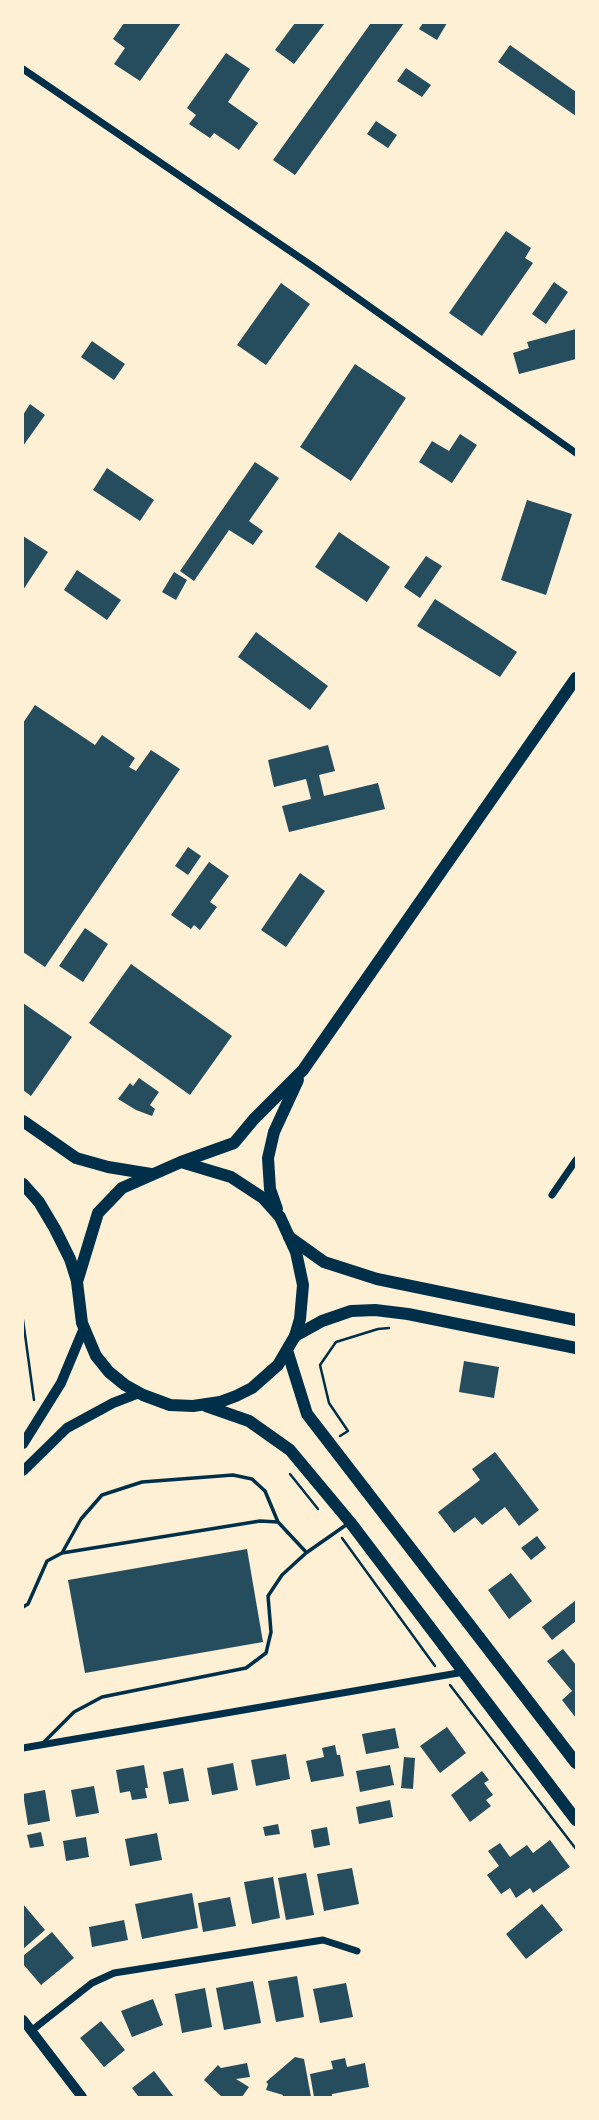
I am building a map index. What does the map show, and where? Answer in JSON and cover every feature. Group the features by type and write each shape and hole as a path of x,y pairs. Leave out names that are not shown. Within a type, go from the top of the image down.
{"main road":[{"path":"23,1184 55,1229 70,1259 77,1282 84,1328 96,1356 109,1372 125,1385 170,1405 203,1405 236,1396 252,1388 278,1365 288,1350 300,1319 303,1285 299,1260 270,1189 268,1158 274,1132 303,1070 576,678"},
{"path":"77,1282 98,1213 122,1188 151,1174 234,1143 303,1070"},
{"path":"23,1121 76,1158 108,1167 151,1174"},
{"path":"181,1162 231,1177 263,1198 280,1217"},
{"path":"289,1236 324,1262 377,1279 576,1320"},
{"path":"295,1335 322,1321 351,1311 375,1310 408,1314 576,1348"},
{"path":"23,1444 61,1383 84,1328"},
{"path":"288,1350 307,1414 576,1763"},
{"path":"23,1471 67,1428 113,1403 139,1393"},
{"path":"203,1405 249,1421 290,1450 350,1522 576,1820"}],"street":[{"path":"23,69 318,270 576,453"},
{"path":"552,1195 576,1160"},
{"path":"23,1748 465,1672"},
{"path":"31,2031 92,1983 114,1973 323,1940 357,1951"},
{"path":"23,2020 82,2097"}],"lane":[{"path":"62,1553 80,1519 102,1495 142,1482 233,1475 252,1479 265,1491 278,1522 306,1553"},
{"path":"23,1607 28,1604 47,1562 62,1553 260,1521 278,1522"},
{"path":"42,1745 74,1713 102,1696 246,1668 266,1653 271,1632 268,1596 282,1575 306,1553 350,1522"}],"path":[{"path":"23,1320 34,1392 33,1403"},
{"path":"348,1431 329,1404 320,1365 336,1342 378,1328 390,1328"}],"building":[{"path":"124,23 181,23 140,81 114,64 125,48 113,39"},
{"path":"295,23 325,23 294,64 275,50"},
{"path":"371,23 404,23 295,175 273,160"},
{"path":"423,23 447,23 437,40 419,29"},
{"path":"510,45 576,92 576,116 498,62"},
{"path":"226,53 250,69 228,102 258,123 239,150 214,133 210,138 189,124 196,115 187,108"},
{"path":"406,68 431,85 422,97 397,81"},
{"path":"376,121 397,135 388,148 367,134"},
{"path":"506,231 531,248 525,258 533,263 482,336 449,313"},
{"path":"554,282 568,292 546,324 532,314"},
{"path":"281,283 310,304 266,365 237,345"},
{"path":"576,329 576,359 519,374 513,353 529,348 527,342"},
{"path":"92,341 125,364 114,380 81,357"},
{"path":"355,364 406,398 351,481 300,447"},
{"path":"30,404 45,415 23,446 23,415"},
{"path":"460,434 477,445 452,483 419,462 432,441 449,451"},
{"path":"255,462 279,478 249,521 263,531 253,545 229,530 194,581 180,571"},
{"path":"107,468 154,500 140,521 93,490"},
{"path":"527,500 572,514 546,595 501,580"},
{"path":"339,532 390,567 367,602 315,567"},
{"path":"23,536 48,552 23,590"},
{"path":"426,556 442,566 420,598 404,587"},
{"path":"77,570 121,600 107,620 64,590"},
{"path":"174,572 187,580 176,600 162,592"},
{"path":"435,599 517,652 500,677 417,626"},
{"path":"256,632 328,686 310,710 238,657"},
{"path":"35,705 95,745 102,735 135,758 129,767 136,771 151,750 180,769 45,967 23,952 23,723"},
{"path":"328,745 335,771 319,775 324,796 378,783 385,809 289,832 282,806 311,799 306,779 274,787 268,760"},
{"path":"188,847 201,856 188,875 175,866"},
{"path":"209,862 229,876 210,902 217,907 200,930 194,925 191,929 171,915"},
{"path":"300,873 325,891 286,947 261,930"},
{"path":"85,928 108,944 83,982 59,966"},
{"path":"131,964 232,1036 190,1095 89,1023"},
{"path":"23,1003 72,1037 31,1096 23,1090"},
{"path":"139,1078 159,1092 150,1105 155,1109 152,1116 118,1099 130,1083 133,1086"},
{"path":"464,1361 499,1367 494,1398 459,1392"},
{"path":"495,1452 539,1510 519,1526 505,1507 482,1525 475,1517 454,1533 438,1512 480,1480 472,1469"},
{"path":"537,1536 546,1548 531,1560 521,1548"},
{"path":"247,1549 263,1642 85,1673 68,1580"},
{"path":"511,1573 532,1601 509,1619 488,1590"},
{"path":"576,1600 576,1621 552,1640 542,1627"},
{"path":"563,1649 576,1665 576,1718 562,1700 572,1691 547,1661"},
{"path":"447,1727 466,1753 440,1773 420,1746"},
{"path":"395,1728 399,1748 366,1754 362,1734"},
{"path":"335,1745 344,1776 311,1782 306,1761 324,1757 322,1748"},
{"path":"286,1754 290,1779 256,1786 251,1760"},
{"path":"404,1757 415,1758 413,1789 401,1788"},
{"path":"233,1763 238,1790 212,1795 207,1768"},
{"path":"144,1765 147,1798 132,1800 130,1791 120,1793 116,1770"},
{"path":"390,1765 394,1785 360,1792 356,1771"},
{"path":"183,1768 189,1801 169,1804 163,1772"},
{"path":"482,1771 489,1780 484,1783 493,1795 486,1800 491,1806 470,1822 451,1795"},
{"path":"94,1786 99,1813 76,1817 71,1790"},
{"path":"45,1790 50,1821 28,1825 23,1794"},
{"path":"390,1800 393,1817 359,1824 356,1807"},
{"path":"278,1824 280,1834 265,1836 263,1827"},
{"path":"327,1827 330,1845 314,1848 311,1830"},
{"path":"41,1832 44,1846 30,1848 27,1835"},
{"path":"157,1833 162,1860 130,1866 125,1839"},
{"path":"86,1837 89,1857 66,1861 63,1841"},
{"path":"550,1840 570,1867 533,1893 530,1888 516,1898 510,1888 501,1894 487,1875 499,1866 488,1851 500,1843 510,1857 527,1845 533,1853"},
{"path":"352,1868 359,1904 324,1911 317,1874"},
{"path":"306,1873 314,1915 286,1920 278,1878"},
{"path":"273,1877 280,1918 252,1924 244,1882"},
{"path":"192,1893 198,1928 142,1939 135,1904"},
{"path":"230,1897 236,1926 203,1932 198,1903"},
{"path":"23,1904 45,1930 23,1949"},
{"path":"542,1904 563,1930 526,1959 506,1934"},
{"path":"124,1920 128,1940 92,1947 89,1927"},
{"path":"52,1932 74,1958 41,1985 23,1964 23,1956"},
{"path":"297,1976 304,2017 276,2022 268,1981"},
{"path":"253,1981 261,2023 224,2030 216,1988"},
{"path":"346,1983 353,2017 320,2023 313,1989"},
{"path":"205,1988 212,2027 182,2033 175,1994"},
{"path":"153,1999 163,2025 132,2037 121,2011"},
{"path":"101,2021 125,2050 104,2067 80,2038"},
{"path":"295,2057 304,2059 311,2097 282,2097 283,2095 266,2090 266,2082"},
{"path":"345,2058 347,2067 365,2063 369,2087 332,2094 332,2097 314,2097 310,2074 333,2069 331,2061"},
{"path":"247,2063 250,2077 236,2079 249,2087 242,2097 222,2097 204,2080 218,2065 221,2068"},
{"path":"154,2071 174,2097 136,2097 138,2096 132,2088"}]}
